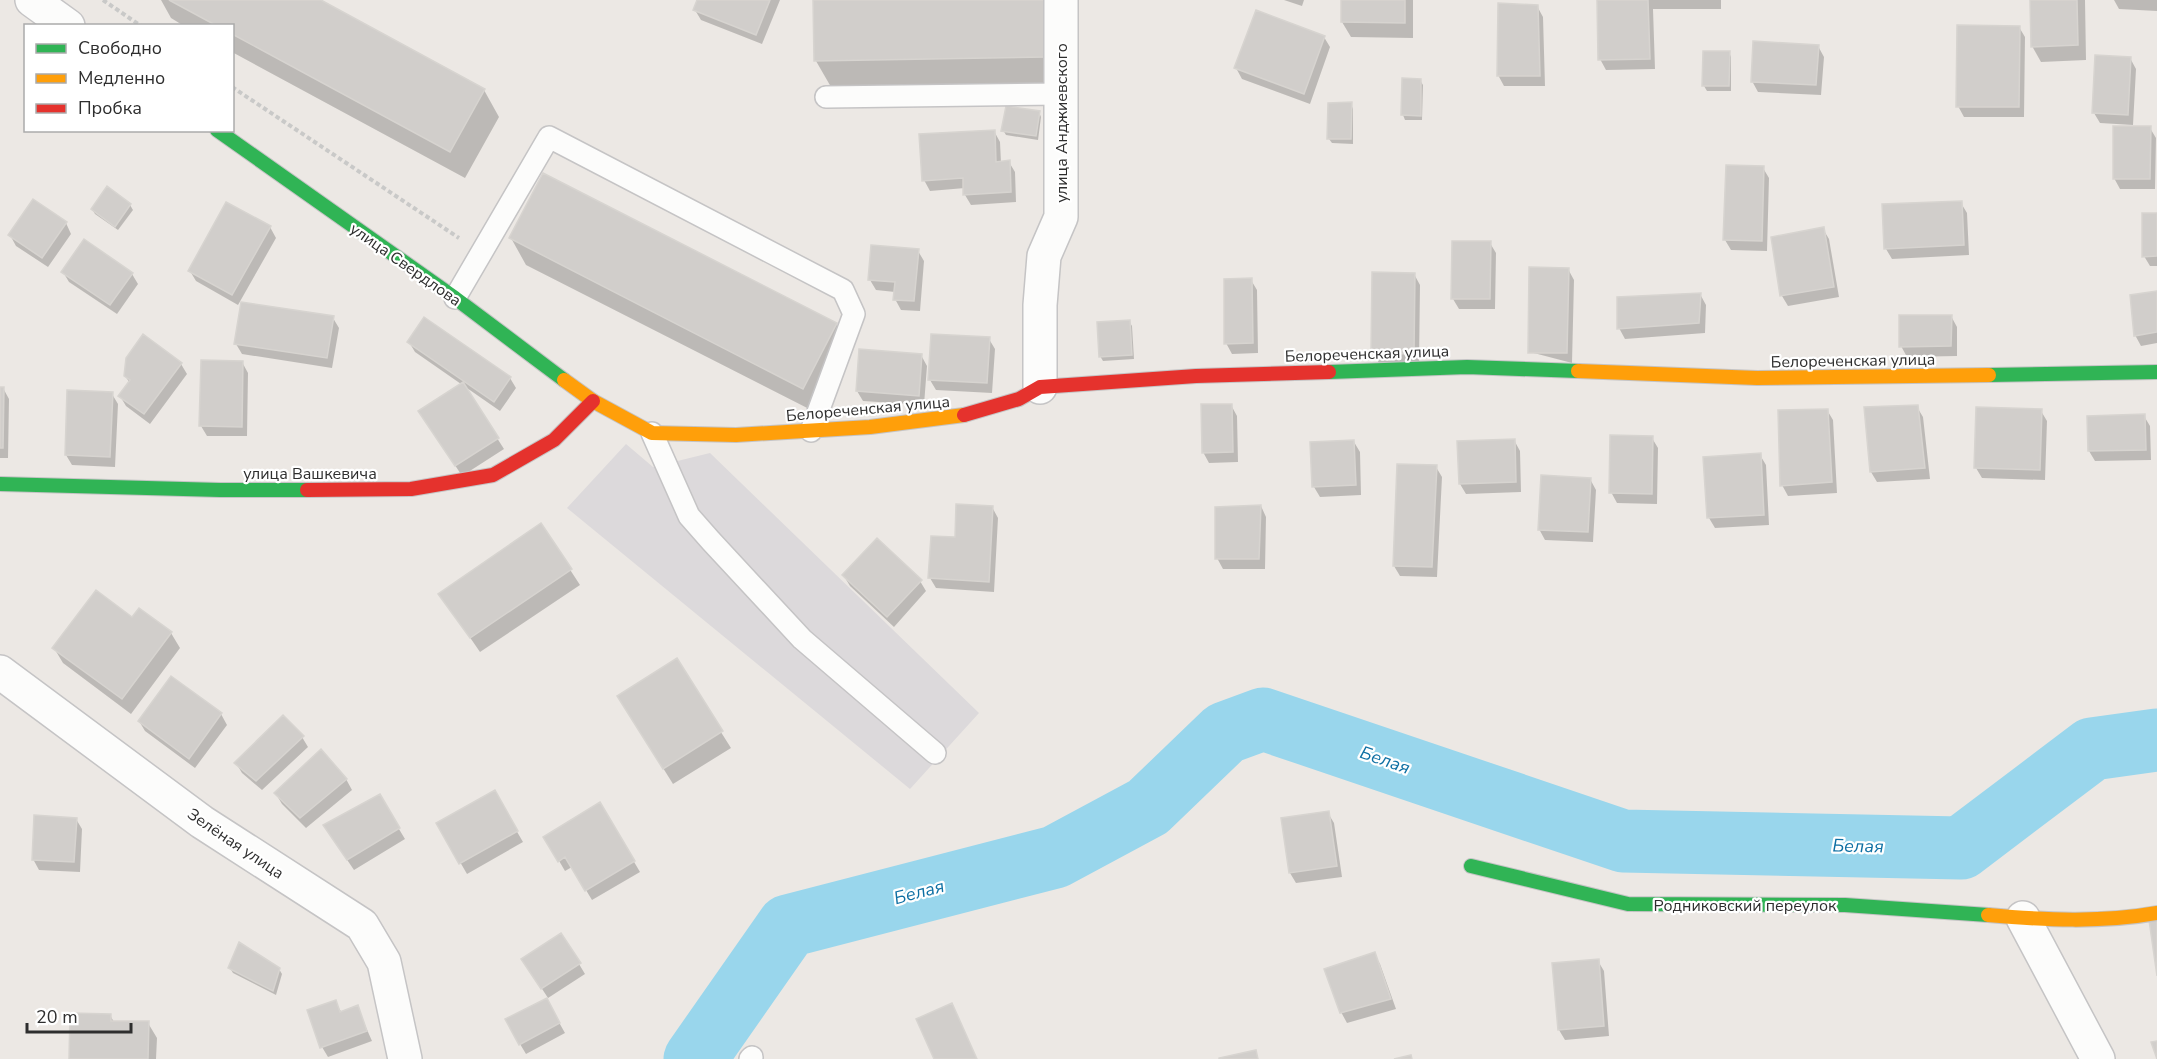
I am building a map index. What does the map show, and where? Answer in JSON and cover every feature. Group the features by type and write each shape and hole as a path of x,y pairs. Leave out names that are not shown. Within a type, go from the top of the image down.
{"street":[{"path":"32,0 65,24"},
{"name":"улица Анджиевского","path":"1040,387 1040,305 1044,256 1061,217 1061,0"},
{"name":"улица Свердлова","path":"220,132 455,298 593,401"},
{"name":"Белореченская улица","path":"593,401 652,433 736,435 870,427 968,414 1019,399 1040,387 1196,376 1467,367 1757,378 2157,372"},
{"name":"улица Вашкевича","path":"0,484 220,490 411,489 493,475 554,440 593,401"},
{"name":"Зелёная улица","path":"0,672 202,822 362,925 384,962 405,1059"},
{"name":"Родниковский переулок","path":"1471,866 1629,904 1845,905 2023,918 2124,919 2157,913"},
{"path":"2023,918 2098,1059"}],"lane":[{"path":"826,97 1061,94"},
{"path":"455,298 549,137 843,290 854,314 811,431"},
{"path":"652,433 689,516 711,541 802,639 935,753"}],"path":[{"path":"103,0 138,24"},
{"path":"234,88 481,253"}],"shaded area":[{"path":"626,444 653,467 710,453 979,713 910,789 567,508"}],"building":[{"path":"169,0 321,0 485,89 450,152 234,35 234,24 213,24"},
{"path":"697,0 770,0 756,35 693,10"},
{"path":"813,0 1044,0 1045,57 814,61"},
{"path":"1341,0 1405,0 1405,23 1341,22"},
{"path":"1597,0 1648,0 1650,59 1598,60"},
{"path":"2030,0 2077,0 2078,45 2031,47"},
{"path":"1498,3 1538,5 1540,76 1497,76"},
{"path":"1256,10 1325,36 1304,94 1234,68"},
{"path":"1957,25 2020,26 2019,107 1956,107"},
{"path":"1753,41 1819,45 1816,85 1751,82"},
{"path":"1703,51 1730,51 1729,86 1702,86"},
{"path":"2095,55 2131,57 2128,115 2092,113"},
{"path":"1402,78 1421,79 1421,116 1401,115"},
{"path":"1352,102 1351,139 1327,139 1328,103"},
{"path":"1006,106 1040,111 1036,136 1001,131"},
{"path":"2113,126 2151,126 2150,179 2113,179"},
{"path":"995,130 996,162 1010,160 1011,192 963,195 963,178 922,181 919,134"},
{"path":"1726,165 1764,166 1762,241 1723,240"},
{"path":"543,173 837,323 803,389 509,238"},
{"path":"107,186 131,204 115,227 91,209"},
{"path":"33,199 67,222 42,258 8,235"},
{"path":"1962,201 1964,245 1884,249 1882,204"},
{"path":"226,202 271,226 232,295 188,271"},
{"path":"2142,213 2157,213 2157,256 2142,257"},
{"path":"1824,227 1834,287 1780,296 1771,237"},
{"path":"84,239 133,273 110,305 61,272"},
{"path":"1452,241 1491,241 1490,299 1451,299"},
{"path":"871,245 919,249 914,301 893,300 895,282 868,280"},
{"path":"1529,267 1569,268 1567,353 1528,353"},
{"path":"1372,272 1415,273 1414,354 1371,353"},
{"path":"1252,278 1253,343 1224,344 1224,279"},
{"path":"2157,291 2157,332 2134,336 2130,295"},
{"path":"1701,293 1699,323 1617,329 1617,297"},
{"path":"241,302 334,316 327,358 234,344"},
{"path":"1899,315 1952,315 1951,346 1899,347"},
{"path":"424,317 511,377 494,402 407,342"},
{"path":"1130,320 1132,355 1099,357 1097,322"},
{"path":"143,334 182,363 144,414 118,396 130,380 124,376 126,358"},
{"path":"931,334 990,337 987,383 928,380"},
{"path":"859,349 922,354 919,396 856,391"},
{"path":"201,360 243,361 242,427 199,426"},
{"path":"463,382 499,438 455,466 418,411"},
{"path":"0,387 4,387 3,448 0,448"},
{"path":"67,390 113,392 110,457 65,455"},
{"path":"1201,404 1232,404 1233,452 1202,453"},
{"path":"1918,405 1925,468 1870,472 1864,407"},
{"path":"1976,407 2042,409 2040,470 1974,468"},
{"path":"1828,409 1832,482 1780,486 1778,410"},
{"path":"2145,414 2146,450 2088,451 2087,416"},
{"path":"1610,435 1653,436 1652,494 1609,493"},
{"path":"1515,439 1516,482 1459,484 1457,441"},
{"path":"1354,440 1356,485 1312,487 1310,442"},
{"path":"1761,453 1764,515 1707,518 1703,457"},
{"path":"1397,464 1437,465 1432,567 1393,566"},
{"path":"1541,475 1591,478 1588,532 1538,530"},
{"path":"956,504 993,506 989,582 928,578 931,536 955,537"},
{"path":"1261,505 1259,559 1215,559 1215,507"},
{"path":"541,523 572,569 470,638 438,594"},
{"path":"877,538 922,580 887,617 842,575"},
{"path":"96,590 132,617 139,608 172,632 122,699 52,648"},
{"path":"677,658 723,731 663,769 617,696"},
{"path":"171,676 222,713 189,759 138,721"},
{"path":"283,715 304,736 256,781 234,763"},
{"path":"321,749 347,779 300,818 274,793"},
{"path":"495,790 518,831 459,864 436,823"},
{"path":"380,794 400,828 347,860 323,825"},
{"path":"600,802 635,861 585,891 565,857 558,862 543,837"},
{"path":"1329,811 1337,866 1289,873 1281,818"},
{"path":"34,815 77,818 74,862 32,860"},
{"path":"2157,918 2157,976 2149,920"},
{"path":"561,933 581,963 541,989 521,959"},
{"path":"239,942 280,968 273,991 228,968"},
{"path":"1375,952 1391,999 1340,1013 1324,969"},
{"path":"1599,959 1604,1026 1558,1030 1552,963"},
{"path":"547,998 560,1023 519,1045 505,1019"},
{"path":"336,1000 340,1012 358,1005 367,1031 320,1048 307,1010"},
{"path":"952,1003 977,1059 934,1059 916,1019"},
{"path":"70,1013 111,1014 111,1021 149,1021 148,1059 69,1059"},
{"path":"2157,1041 2157,1059 2151,1042"},
{"path":"1256,1050 1258,1059 1219,1059 1219,1058"},
{"path":"1411,1055 1412,1059 1394,1059"}],"waterway":[{"name":"Белая","path":"695,1059 788,926 1055,857 1148,807 1225,733 1263,719 1623,841 1961,848 2092,749 2157,740"}],"traffic: fast":[{"path":"220,132 455,298 564,380"},
{"path":"1329,372 1467,367 1578,371"},
{"path":"1989,375 2157,372"},
{"path":"0,484 307,490"},
{"path":"1471,866 1628,904 1845,905 1988,915"}],"traffic: slow":[{"path":"1578,371 1757,378 1989,375"},
{"path":"564,380 593,401 652,433 736,435 870,427 964,415"},
{"path":"1988,915 2073,920 2157,913"}],"traffic: jam":[{"path":"964,415 1019,399 1040,387 1196,376 1329,372"},
{"path":"307,490 411,489 493,475 554,440 593,401"}]}
